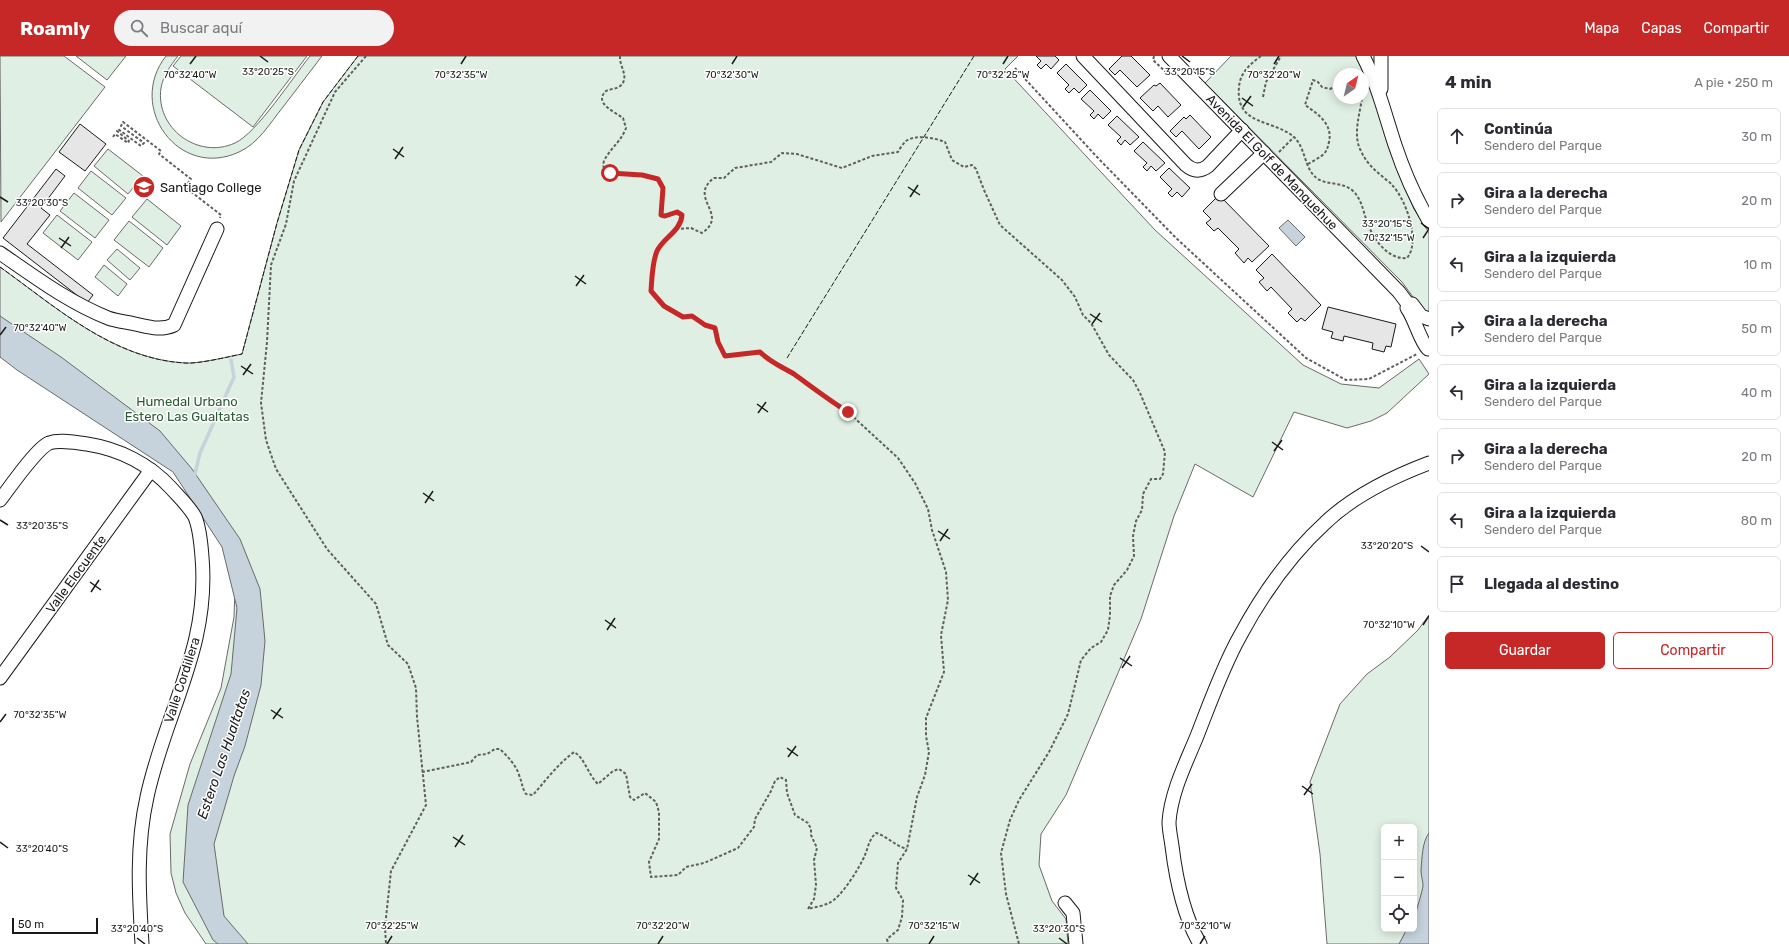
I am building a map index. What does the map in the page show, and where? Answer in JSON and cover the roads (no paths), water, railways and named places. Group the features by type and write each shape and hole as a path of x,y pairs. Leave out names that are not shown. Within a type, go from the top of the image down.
{"street":[{"path":"1083,56 1186,165 1193,170 1201,170 1208,166 1242,130"},
{"name":"Avenida El Golf de Manquehue","path":"1169,56 1399,292 1408,304 1412,304 1421,316 1429,319"},
{"path":"1363,56 1381,99 1401,162 1412,190 1427,214"},
{"path":"1380,56 1381,99"},
{"path":"1221,194 1267,156"},
{"path":"0,253 52,290 83,307 109,318 158,329 174,326 217,229"},
{"name":"Avenida El Golf de Manquehue","path":"1408,304 1407,308 1415,321 1422,344 1429,347"},
{"name":"Valle Cordillera","path":"0,500 41,450 48,444 83,444 107,448 131,458 151,470 169,486 194,515 199,533 203,579 202,609 194,649 183,687 157,756 142,820 139,865 142,944"},
{"path":"1200,944 1188,919 1182,898 1174,859 1169,823 1171,807 1190,750 1239,636 1277,577 1306,541 1326,522 1372,489 1393,478 1429,463"},
{"name":"Valle Elocuente","path":"0,678 151,470"},
{"path":"1065,903 1073,913 1076,944"}],"water":[{"path":"1288,220 1305,237 1296,246 1279,228"},
{"name":"Estero Las Hualtatas","path":"0,316 61,357 160,431 192,469 240,539 260,589 265,641 261,685 245,746 234,776 214,844 224,916 248,944 218,944 213,940 183,882 188,805 231,674 237,608 222,547 173,472 17,370 0,357"},
{"path":"1429,833 1429,944 1399,944 1405,932 1417,932 1417,908 1423,886 1421,870 1423,851"}],"waterway":[{"path":"194,478 200,453 234,377 231,360"}],"place":[{"name":"Santiago College","path":"144,187"}],"park label":[{"name":"Humedal Urbano Estero Las Gualtatas","path":"187,408"}]}
